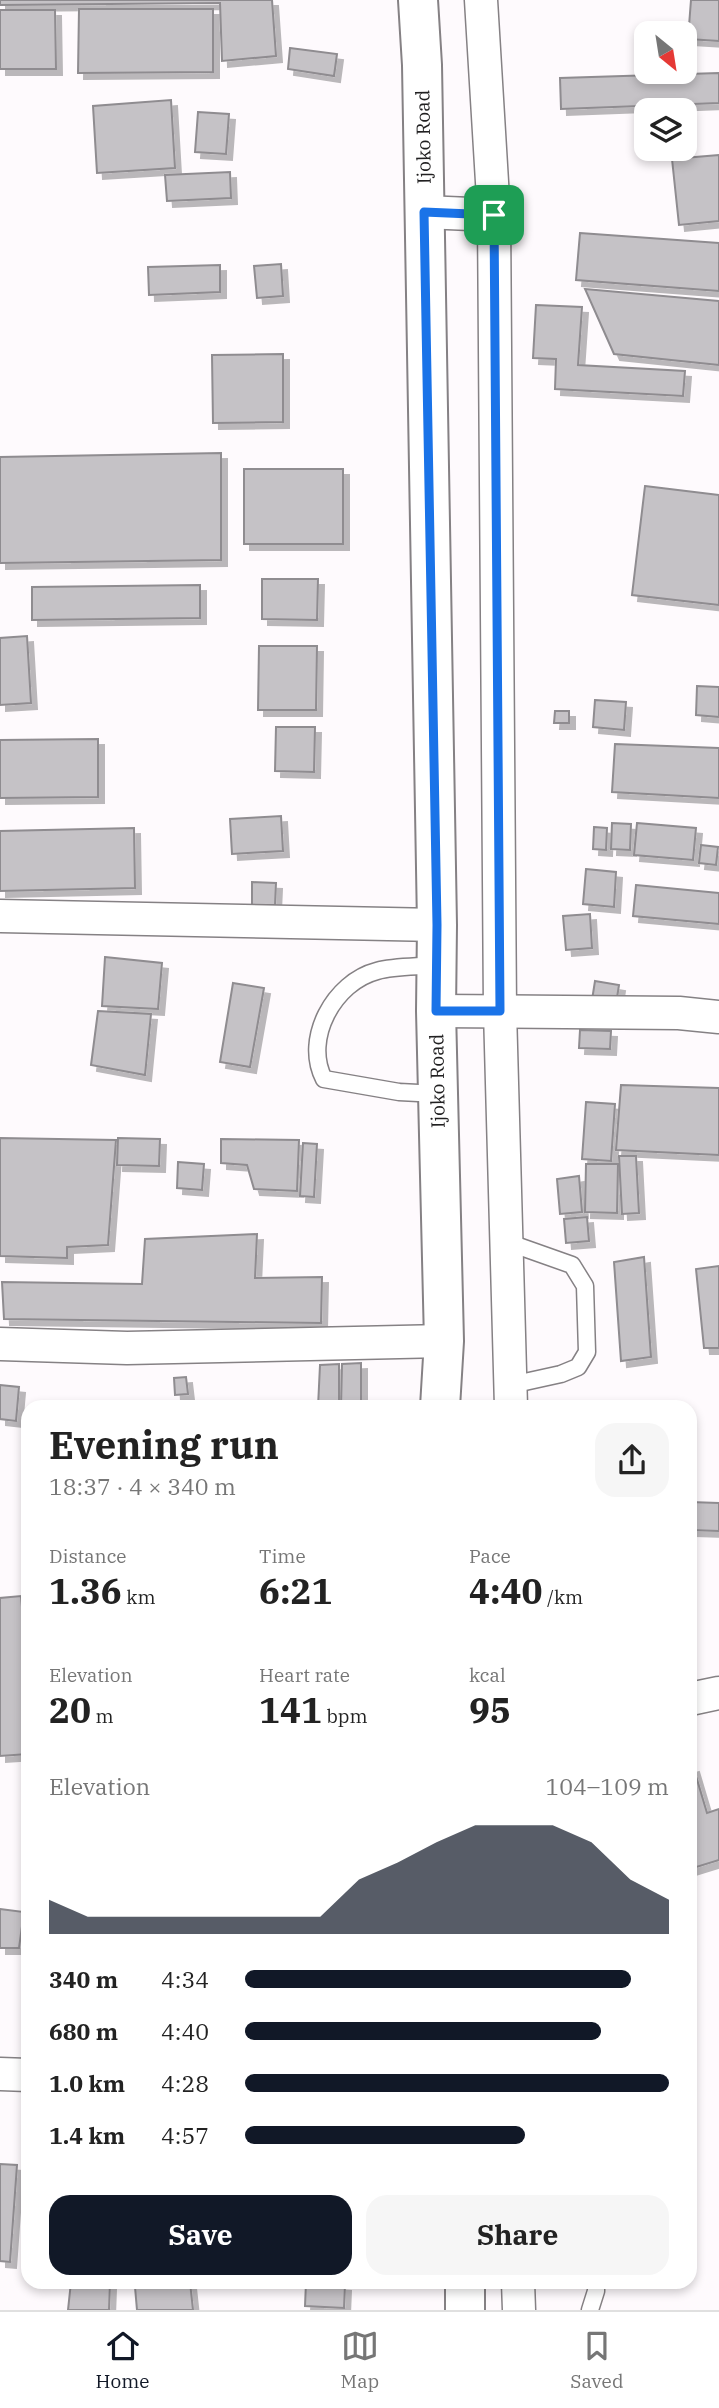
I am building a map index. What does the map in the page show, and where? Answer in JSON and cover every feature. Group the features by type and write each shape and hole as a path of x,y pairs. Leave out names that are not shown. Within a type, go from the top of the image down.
{"main road":[{"name":"Ijoko Road","path":"418,0 422,65 437,925 436,1011 444,1340 440,1400"},
{"path":"465,2289 466,2310"}],"street":[{"path":"481,0 494,215 500,1011 511,1396"},
{"path":"424,212 494,215"},
{"path":"0,916 437,925"},
{"path":"436,1011 679,1013 719,1017"},
{"path":"0,1344 127,1348 444,1340"},
{"path":"697,1698 719,1693"},
{"path":"0,2074 21,2075"},
{"path":"518,2289 519,2310"}],"lane":[{"path":"437,965 376,971 341,991 318,1030 317,1066 324,1079 400,1092 438,1094"},
{"path":"507,1242 572,1265 584,1286 587,1352 578,1367 511,1396"},
{"path":"590,2310 596,2289"}],"building":[{"path":"0,0 272,0 276,56 222,61 220,3 0,5"},
{"path":"691,0 719,0 719,41 697,40 697,21 689,21"},
{"path":"79,9 213,9 213,72 78,73"},
{"path":"0,10 55,10 56,69 0,69"},
{"path":"290,48 337,54 334,76 288,69"},
{"path":"719,73 719,103 697,104 697,98 634,98 634,106 561,109 560,78 634,76 634,84 697,84 697,74"},
{"path":"171,100 175,168 97,173 93,106"},
{"path":"198,112 229,114 226,154 195,152"},
{"path":"719,155 719,221 679,225 672,161 697,161 697,157"},
{"path":"230,172 231,198 167,201 165,175"},
{"path":"580,233 719,243 719,291 576,280"},
{"path":"281,264 283,296 257,298 254,266"},
{"path":"220,265 220,292 149,295 148,267"},
{"path":"585,289 719,301 719,365 614,354"},
{"path":"536,305 582,307 578,365 685,371 683,396 555,389 556,359 533,358"},
{"path":"283,354 283,422 213,423 212,355"},
{"path":"221,453 221,560 0,563 0,457"},
{"path":"244,469 343,469 343,544 244,544"},
{"path":"645,486 719,495 719,605 632,595"},
{"path":"262,579 318,579 317,620 262,619"},
{"path":"200,585 200,618 32,620 32,587"},
{"path":"27,636 31,703 0,705 0,638"},
{"path":"259,646 317,646 316,710 258,710"},
{"path":"697,686 719,687 719,717 696,715"},
{"path":"595,700 626,702 624,730 593,727"},
{"path":"555,711 569,711 569,723 554,723"},
{"path":"276,727 315,727 314,772 275,771"},
{"path":"98,739 98,797 0,798 0,740"},
{"path":"615,744 719,748 719,798 612,792"},
{"path":"281,816 283,851 232,854 230,819"},
{"path":"612,823 631,824 630,850 611,849"},
{"path":"637,823 696,828 693,860 634,855"},
{"path":"594,827 607,828 606,850 593,849"},
{"path":"134,828 135,888 0,891 0,831"},
{"path":"701,845 718,847 716,865 699,863"},
{"path":"586,869 616,872 614,907 583,904"},
{"path":"252,882 276,883 275,905 252,905"},
{"path":"636,885 719,893 719,924 633,916"},
{"path":"590,914 592,948 566,950 563,916"},
{"path":"105,957 162,963 158,1009 102,1006"},
{"path":"595,981 619,985 616,1004 592,1000"},
{"path":"233,983 264,988 250,1067 220,1062"},
{"path":"98,1011 151,1014 145,1075 91,1065"},
{"path":"580,1030 611,1031 610,1049 579,1048"},
{"path":"621,1085 719,1088 719,1155 616,1150"},
{"path":"586,1102 615,1104 611,1161 582,1159"},
{"path":"0,1138 116,1140 108,1245 67,1247 67,1258 0,1256"},
{"path":"118,1138 160,1139 159,1166 117,1165"},
{"path":"221,1139 299,1140 297,1191 254,1189 247,1165 221,1163"},
{"path":"303,1143 317,1144 314,1197 300,1196"},
{"path":"619,1156 636,1156 639,1213 622,1214"},
{"path":"178,1162 204,1164 202,1190 177,1188"},
{"path":"586,1164 618,1164 617,1213 585,1212"},
{"path":"579,1176 582,1212 560,1214 557,1179"},
{"path":"587,1217 589,1241 566,1243 564,1219"},
{"path":"257,1234 255,1278 322,1277 321,1323 4,1319 2,1282 142,1284 145,1239"},
{"path":"644,1257 651,1357 621,1361 614,1262"},
{"path":"719,1266 719,1348 704,1348 696,1269"},
{"path":"361,1363 361,1400 341,1400 342,1364"},
{"path":"339,1364 339,1400 318,1400 320,1365"},
{"path":"186,1377 188,1394 175,1395 174,1378"},
{"path":"0,1385 19,1387 16,1421 0,1419"},
{"path":"697,1502 719,1503 719,1531 697,1530"},
{"path":"21,1596 21,1754 0,1756 0,1598"},
{"path":"697,1779 707,1813 719,1809 719,1860 697,1867"},
{"path":"0,1909 21,1912 19,1948 0,1948"},
{"path":"0,2164 17,2165 10,2262 0,2261"},
{"path":"70,2289 110,2289 109,2310 68,2310"},
{"path":"135,2289 191,2289 193,2310 137,2310"},
{"path":"306,2289 345,2289 344,2308 305,2306"}],"route":[{"path":"424,212 494,215 500,1011 436,1011 437,925 424,212"}]}
